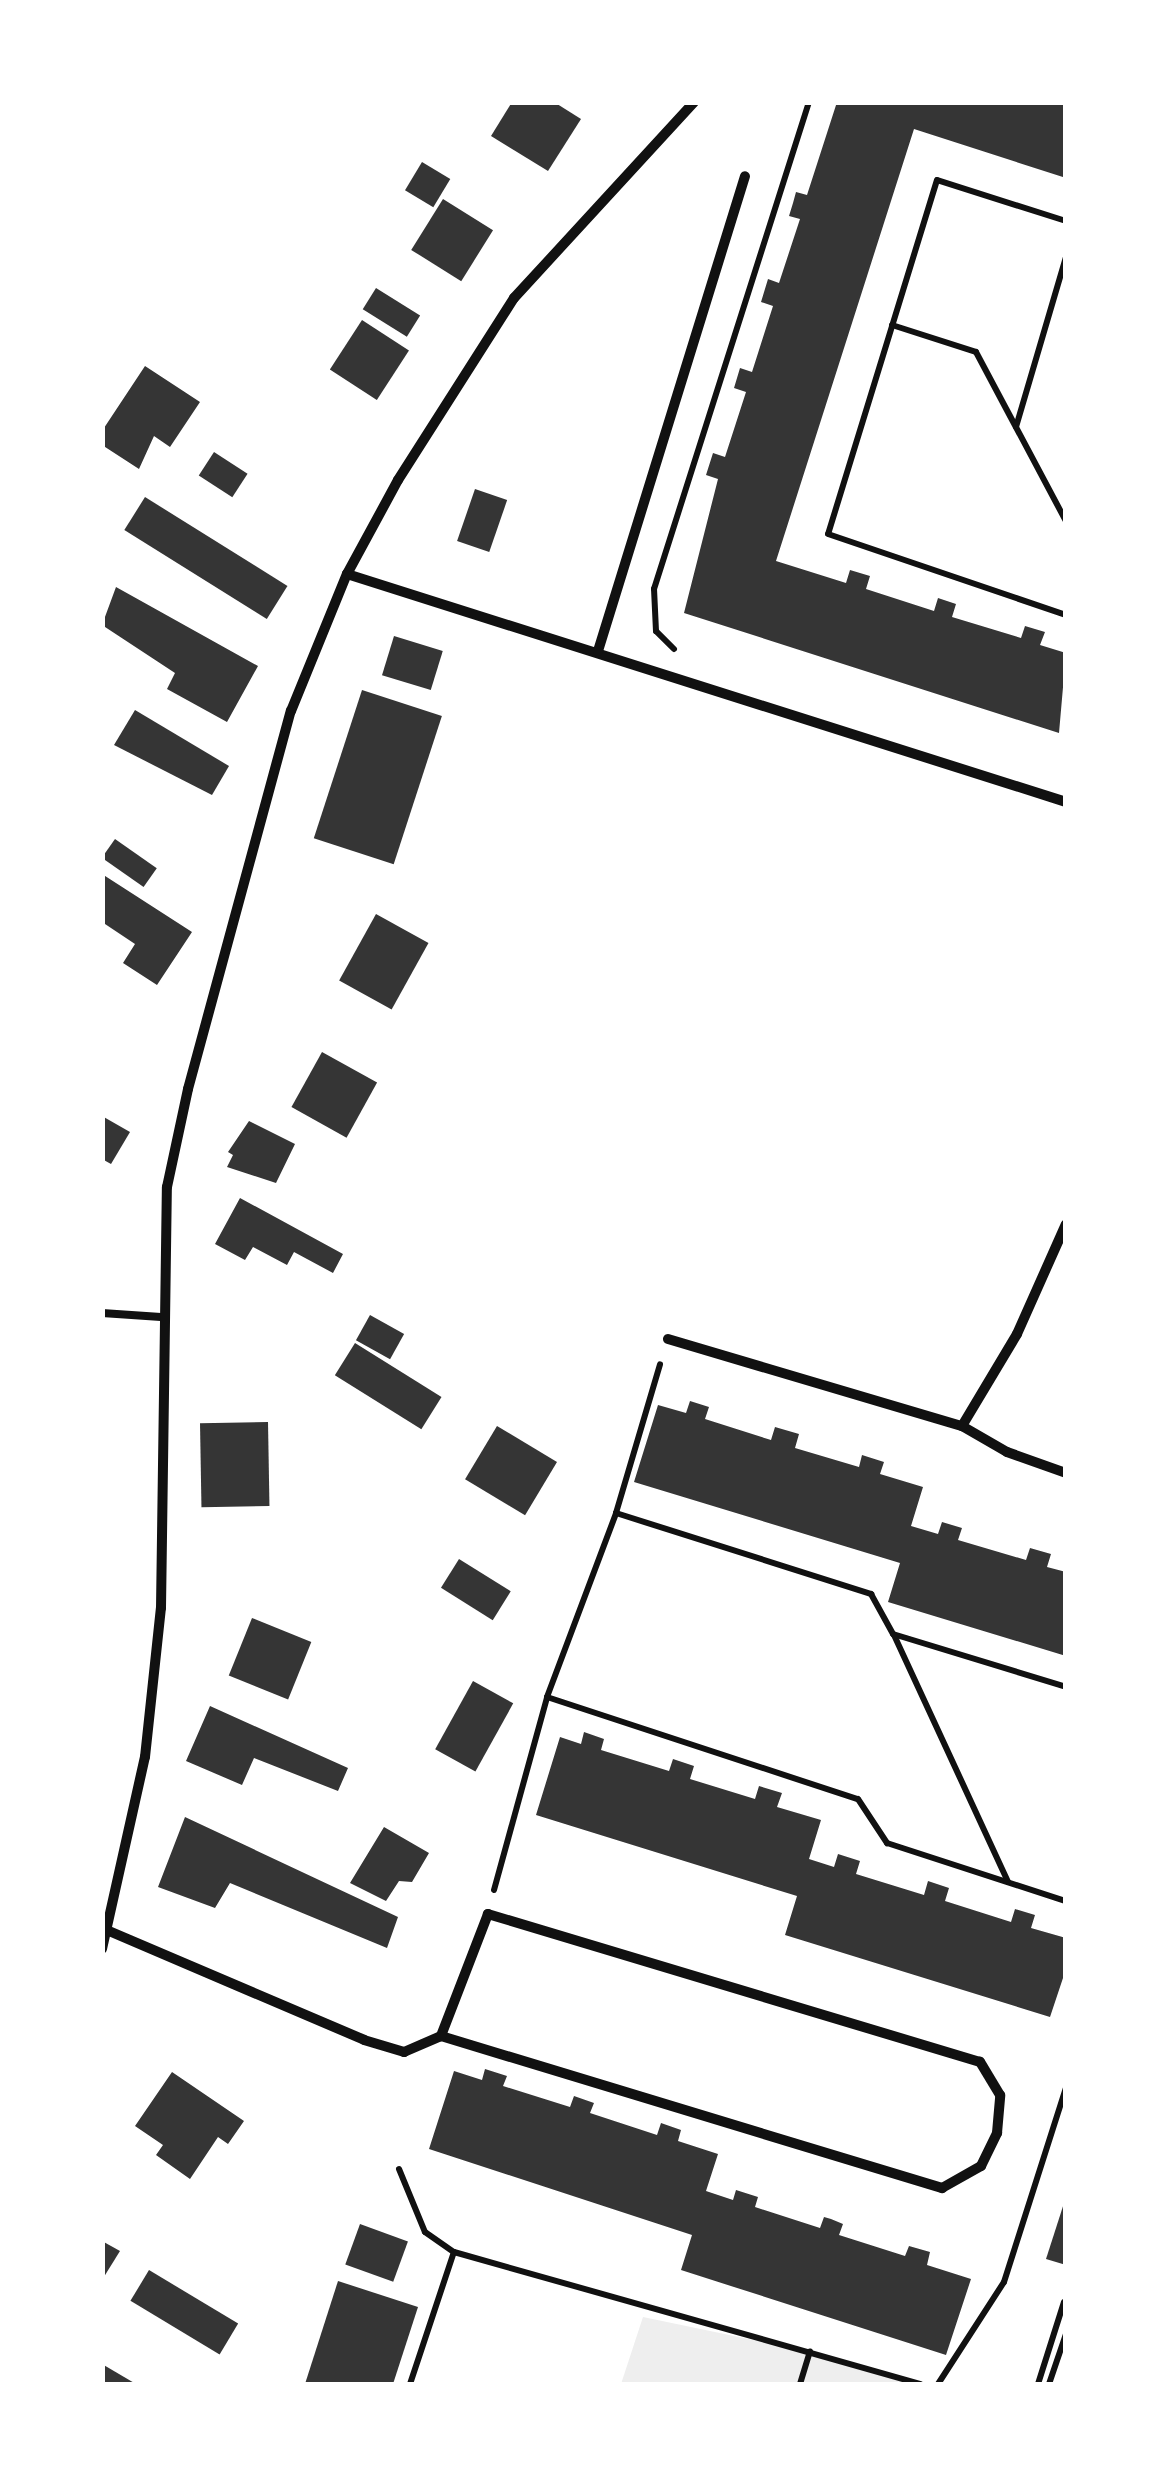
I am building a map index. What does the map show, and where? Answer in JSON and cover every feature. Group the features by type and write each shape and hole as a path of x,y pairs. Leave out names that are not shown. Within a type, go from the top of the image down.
{"street":[{"path":"102,1949 145,1757 161,1608 162,1317 168,1188 188,1089 291,711 347,574 398,480 514,298 694,102"},
{"path":"598,651 745,176"},
{"path":"347,574 1066,802"},
{"path":"962,1426 1017,1334 1066,1224"},
{"path":"668,1338 962,1426 1007,1452 1066,1473"},
{"path":"109,1931 364,2040 404,2052 441,2036 942,2188 981,2166 996,2133 1000,2095 980,2062 488,1914 441,2036"}],"lane":[{"path":"102,1313 162,1317"}],"path":[{"path":"677,652 656,631 654,589 809,102"},
{"path":"1066,221 937,180 828,534 1066,615"},
{"path":"1016,427 1066,257"},
{"path":"892,326 976,352 1066,521"},
{"path":"488,1914 546,1697 616,1513 668,1338"},
{"path":"616,1513 871,1594 1008,1882"},
{"path":"893,1634 1066,1687"},
{"path":"546,1697 858,1798 888,1842 1066,1901"},
{"path":"938,2384 1004,2282 1066,2088"},
{"path":"399,2169 425,2232 454,2252 921,2384"},
{"path":"410,2384 454,2252"},
{"path":"1038,2384 1064,2302"},
{"path":"1049,2384 1066,2334"},
{"path":"800,2384 810,2352"}],"shaded area":[{"path":"643,2317 810,2352 921,2384 621,2384"}],"building":[{"path":"512,102 554,102 581,119 548,171 491,136"},
{"path":"837,102 1066,102 1066,178 914,129 776,561 846,583 850,570 870,576 866,589 934,611 938,598 956,604 952,617 1021,638 1025,626 1045,632 1040,645 1066,653 1059,733 684,613 718,479 706,475 713,453 725,457 746,392 734,388 740,368 752,372 773,306 761,302 768,279 779,283 800,219 789,216 796,192 807,195"},
{"path":"422,162 450,179 433,207 405,190"},
{"path":"443,199 493,230 461,281 411,250"},
{"path":"376,288 420,316 407,337 363,309"},
{"path":"362,320 409,350 377,400 330,369"},
{"path":"145,366 200,402 170,447 154,436 139,469 102,445 102,431"},
{"path":"214,452 248,474 232,497 199,475"},
{"path":"475,489 507,500 489,552 457,541"},
{"path":"145,497 287,586 267,619 124,530"},
{"path":"116,587 258,666 227,722 167,689 175,673 102,625"},
{"path":"394,636 443,651 431,690 382,675"},
{"path":"362,690 442,716 394,864 314,838"},
{"path":"135,710 229,766 212,795 114,745"},
{"path":"115,839 157,868 144,887 102,858"},
{"path":"102,874 192,932 157,985 123,963 135,944 102,922"},
{"path":"376,914 428,943 392,1010 339,980"},
{"path":"322,1052 377,1083 347,1138 291,1107"},
{"path":"102,1116 130,1132 111,1164 102,1159"},
{"path":"249,1121 295,1144 276,1183 227,1167 233,1155 228,1152"},
{"path":"240,1198 343,1254 333,1273 294,1252 287,1265 253,1247 245,1260 215,1244"},
{"path":"370,1315 404,1334 390,1359 356,1340"},
{"path":"355,1343 442,1397 421,1429 335,1375"},
{"path":"690,1401 709,1407 705,1419 771,1440 775,1427 799,1434 795,1448 859,1467 862,1455 884,1462 880,1474 923,1487 911,1526 938,1534 942,1522 962,1528 958,1540 1026,1560 1030,1548 1051,1554 1047,1567 1066,1572 1066,1656 888,1602 900,1563 634,1482 658,1405 686,1413"},
{"path":"268,1422 269,1506 201,1507 200,1423"},
{"path":"497,1426 557,1462 525,1515 465,1479"},
{"path":"459,1559 511,1591 493,1620 441,1588"},
{"path":"252,1618 311,1642 288,1699 229,1675"},
{"path":"473,1681 513,1703 475,1772 435,1749"},
{"path":"210,1706 348,1768 338,1791 254,1758 242,1785 186,1761"},
{"path":"584,1732 604,1739 601,1750 669,1771 673,1759 694,1766 690,1779 755,1799 759,1786 782,1793 777,1807 821,1820 809,1859 834,1867 838,1854 860,1861 856,1874 924,1895 928,1881 949,1888 945,1901 1011,1922 1015,1909 1035,1915 1031,1928 1066,1938 1066,1969 1050,2017 785,1935 797,1896 536,1815 560,1737 581,1744"},
{"path":"185,1817 398,1917 387,1948 230,1883 215,1908 158,1887"},
{"path":"384,1827 429,1853 412,1882 399,1881 386,1901 350,1883"},
{"path":"485,2069 507,2076 503,2086 570,2107 574,2096 594,2103 590,2113 657,2135 661,2123 681,2130 678,2141 718,2154 706,2191 733,2200 736,2190 758,2197 755,2207 820,2228 824,2217 831,2219 843,2224 839,2235 905,2256 909,2246 930,2252 927,2265 971,2279 946,2355 681,2270 692,2235 429,2149 454,2071 482,2080"},
{"path":"172,2072 244,2121 228,2144 218,2137 190,2179 156,2155 163,2145 135,2126"},
{"path":"1066,2200 1066,2265 1046,2259"},
{"path":"360,2224 408,2241 393,2282 345,2264"},
{"path":"102,2241 120,2251 102,2280"},
{"path":"149,2270 238,2324 220,2354 130,2301"},
{"path":"338,2281 418,2307 393,2384 305,2384"},
{"path":"102,2364 136,2384 102,2384"}]}
